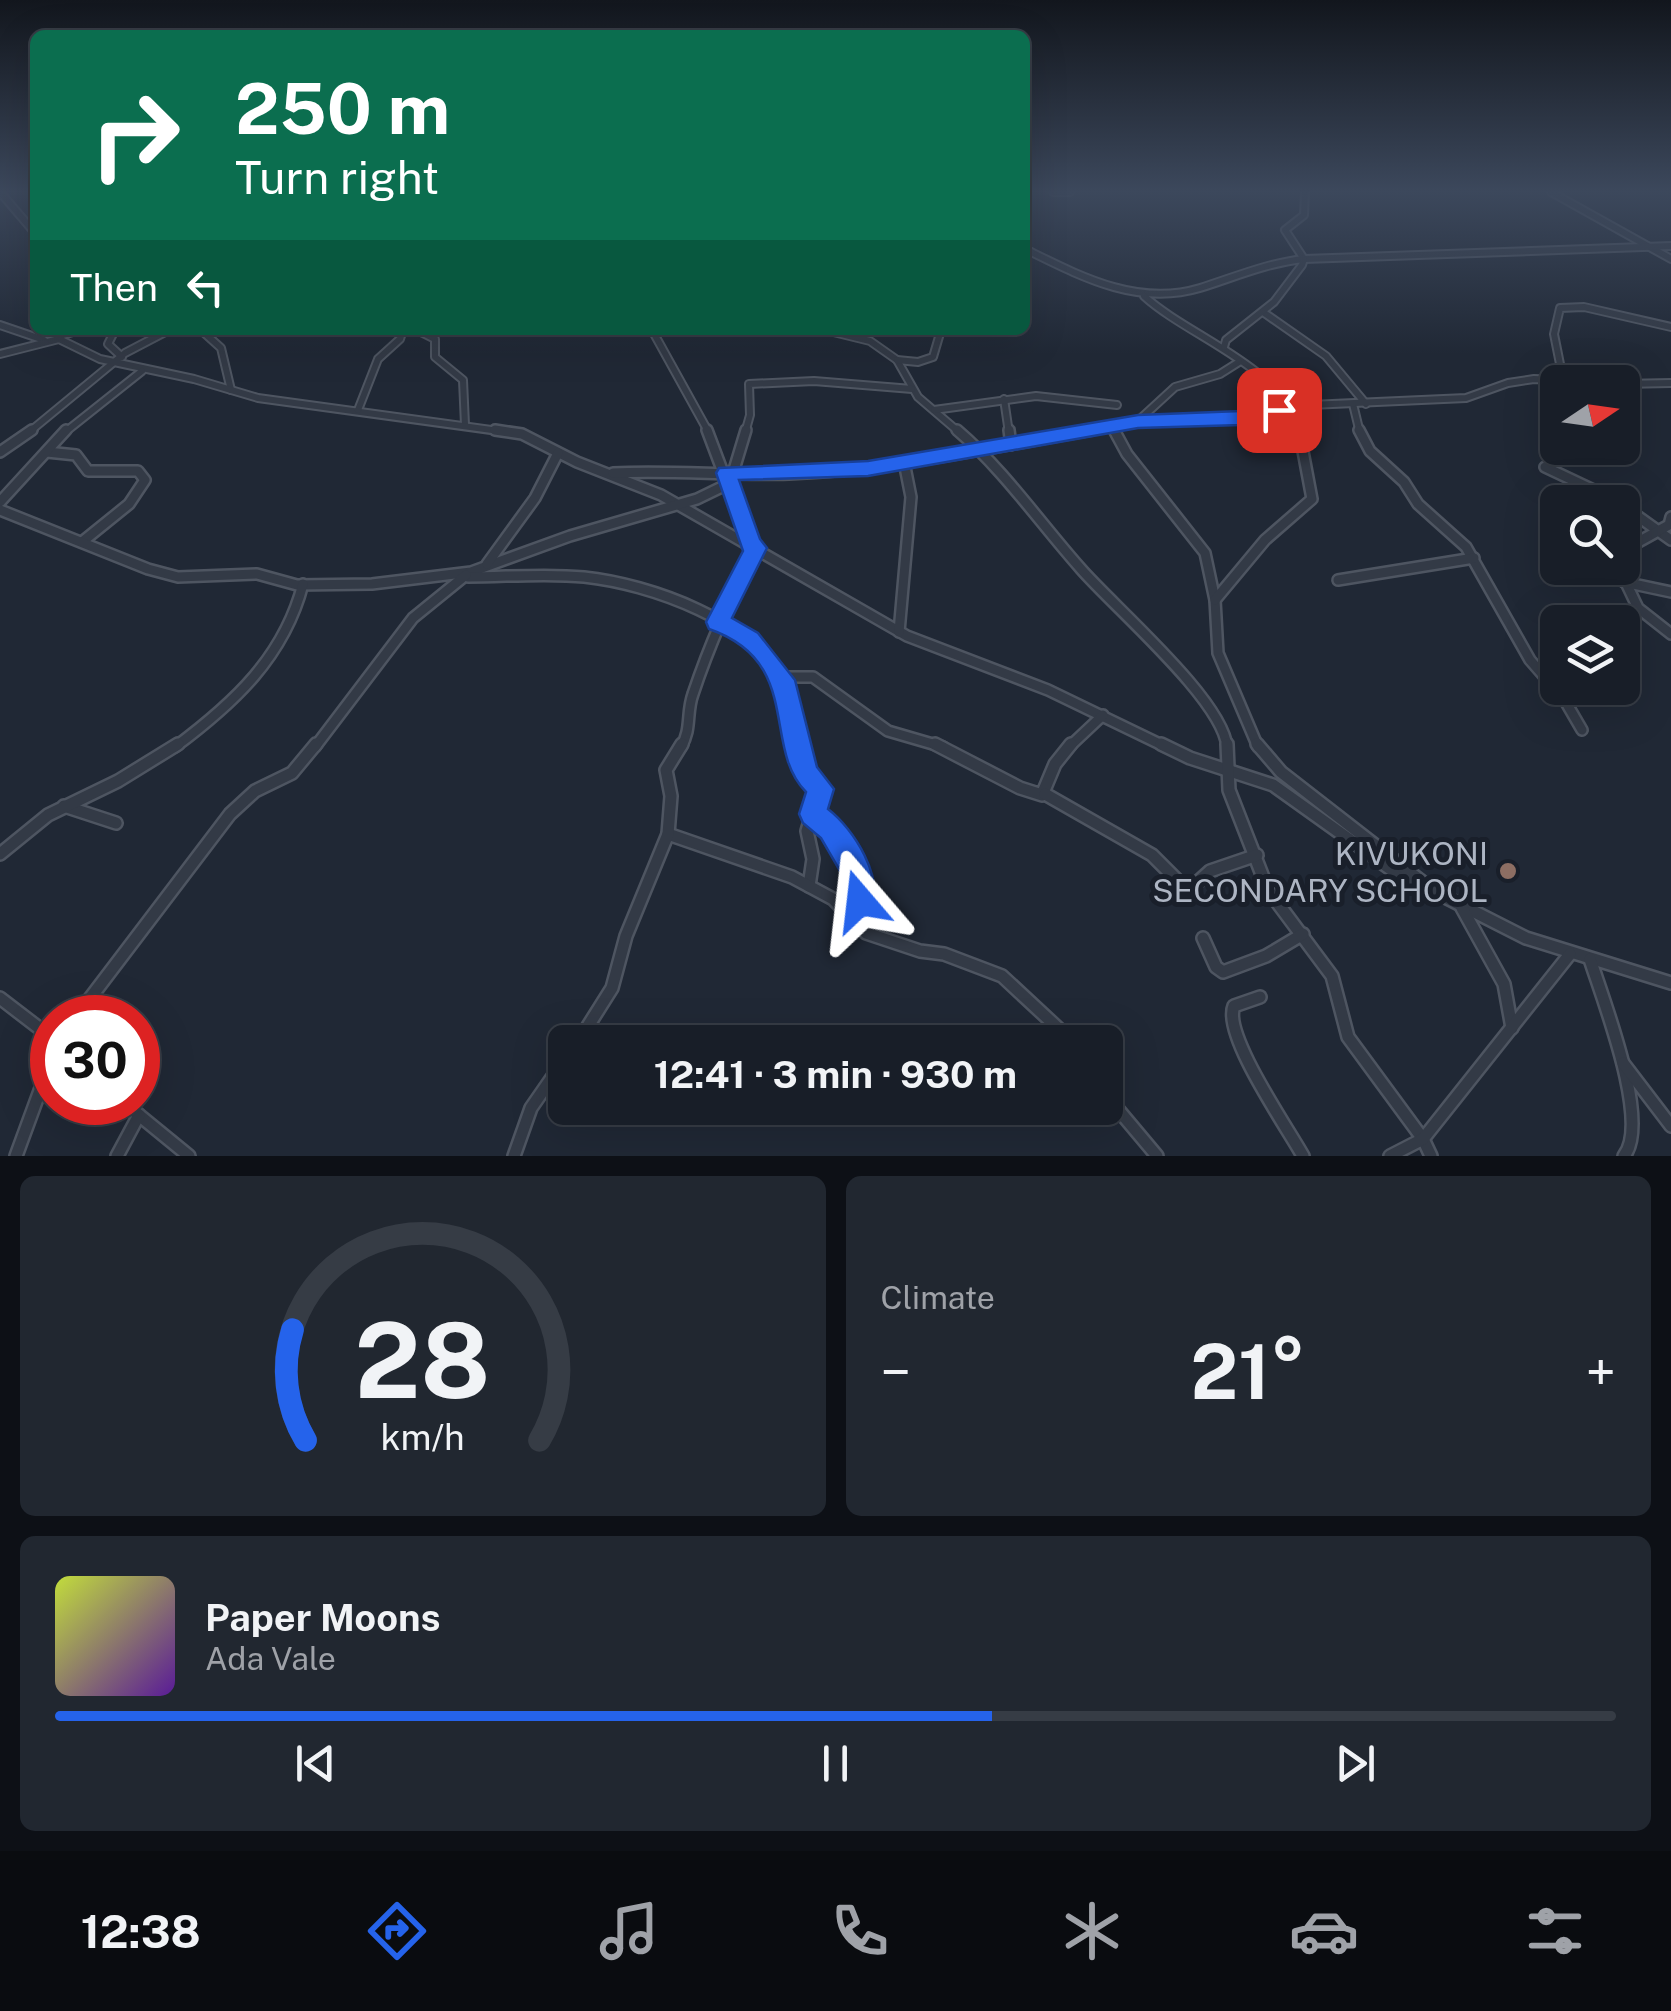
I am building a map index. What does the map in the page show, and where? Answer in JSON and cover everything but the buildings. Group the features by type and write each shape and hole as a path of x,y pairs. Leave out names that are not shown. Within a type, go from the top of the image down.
{"street":[{"path":"1296,246 1304,259"},
{"path":"1652,246 1671,258"},
{"path":"1030,251 1076,273 1144,296 1174,294 1267,264 1304,259 1412,252 1671,246"},
{"path":"1224,347 1226,340 1263,312 1292,282 1304,259"},
{"path":"1144,296 1169,320 1224,347 1292,407 1300,420 1299,436 1312,499 1271,534 1214,600"},
{"path":"1559,365 1555,318 1566,306 1671,326"},
{"path":"1263,312 1326,356 1366,404"},
{"path":"0,325 30,334"},
{"path":"35,335 119,360 142,371 194,378 272,401 522,434 678,505 899,632 1103,715 1190,758 1284,791 1392,870 1526,938 1671,983"},
{"path":"0,354 62,335"},
{"path":"112,335 108,344 119,360"},
{"path":"0,452 32,432 119,360 161,335"},
{"path":"208,335 225,351 231,390"},
{"path":"358,410 378,358 401,335"},
{"path":"427,335 435,339 434,356 462,380 466,425"},
{"path":"589,1025 612,988 626,936 668,834 671,793 666,770 689,733 690,701 718,622 753,546 730,476 655,335"},
{"path":"845,335 870,341 897,360 912,389 979,450 1084,573 1163,652 1204,700 1224,730 1231,772 1229,790 1258,855 1268,890 1336,982 1348,1037 1423,1139 1430,1156"},
{"path":"868,335 870,341"},
{"path":"897,360 918,362 932,357 939,335"},
{"path":"1138,422 1175,387 1220,374 1238,362"},
{"path":"0,502 80,416 142,371"},
{"path":"606,474 730,476 819,472 904,462 1138,422 1241,418 1292,407 1466,398 1514,381 1540,380"},
{"path":"92,995 230,814 255,790 292,773 308,758 324,729 376,670 413,618 468,574 595,528 678,505 730,476 750,415 749,384 814,381 912,389"},
{"path":"1640,384 1671,384"},
{"path":"934,410 1036,396 1117,405"},
{"path":"1004,399 1012,445"},
{"path":"1353,404 1360,433 1370,451 1474,558 1530,660 1564,699 1582,730"},
{"path":"1112,427 1127,454 1200,545 1214,600 1222,669 1251,735 1265,756 1280,772 1441,896"},
{"path":"47,452 76,454 88,471 138,471 145,480 129,504 82,542"},
{"path":"485,567 535,498 558,453"},
{"path":"899,632 910,513 904,462"},
{"path":"1545,466 1590,485"},
{"path":"0,510 148,569 178,576 262,574 303,584 399,583 468,574 578,577 637,586 736,628 780,677 796,723 805,773 820,786 806,831 813,859 809,886"},
{"path":"1640,541 1669,524 1671,517"},
{"path":"1640,518 1671,540"},
{"path":"1338,580 1474,558"},
{"path":"0,854 64,806 120,780 159,756 230,702 263,668 284,636 303,584"},
{"path":"1626,585 1638,608 1671,634"},
{"path":"1638,585 1671,592"},
{"path":"780,677 813,677 888,732 946,746 1020,788 1046,794 1152,855 1188,892 1210,871 1258,855"},
{"path":"1046,794 1055,764 1078,736 1103,715"},
{"path":"64,806 116,823"},
{"path":"813,814 831,828 857,872 861,888 855,924"},
{"path":"668,834 809,886 839,904 866,933 920,951 944,954 1002,976 1055,1025"},
{"path":"1460,905 1504,984 1512,1028"},
{"path":"1203,938 1216,967 1223,972 1266,956 1304,934"},
{"path":"1390,1156 1423,1139 1570,954"},
{"path":"1590,959 1621,1061 1634,1125 1633,1143 1624,1156"},
{"path":"1260,997 1234,1006 1231,1022 1236,1038 1303,1156"},
{"path":"0,998 30,1021"},
{"path":"1621,1061 1671,1126"},
{"path":"514,1156 530,1108 548,1083"},
{"path":"1123,1115 1157,1156"},
{"path":"16,1156 30,1118"},
{"path":"117,1156 133,1125"},
{"path":"150,1125 189,1156"}],"place":[{"name":"KIVUKONI SECONDARY SCHOOL","path":"1508,871"}],"route":[{"path":"860,901 857,872 831,828 813,814 821,789 805,773 786,688 770,661 750,640 736,628 718,622 756,548 750,544 727,473 786,474 868,468 1138,422 1241,418 1279,410"}]}
